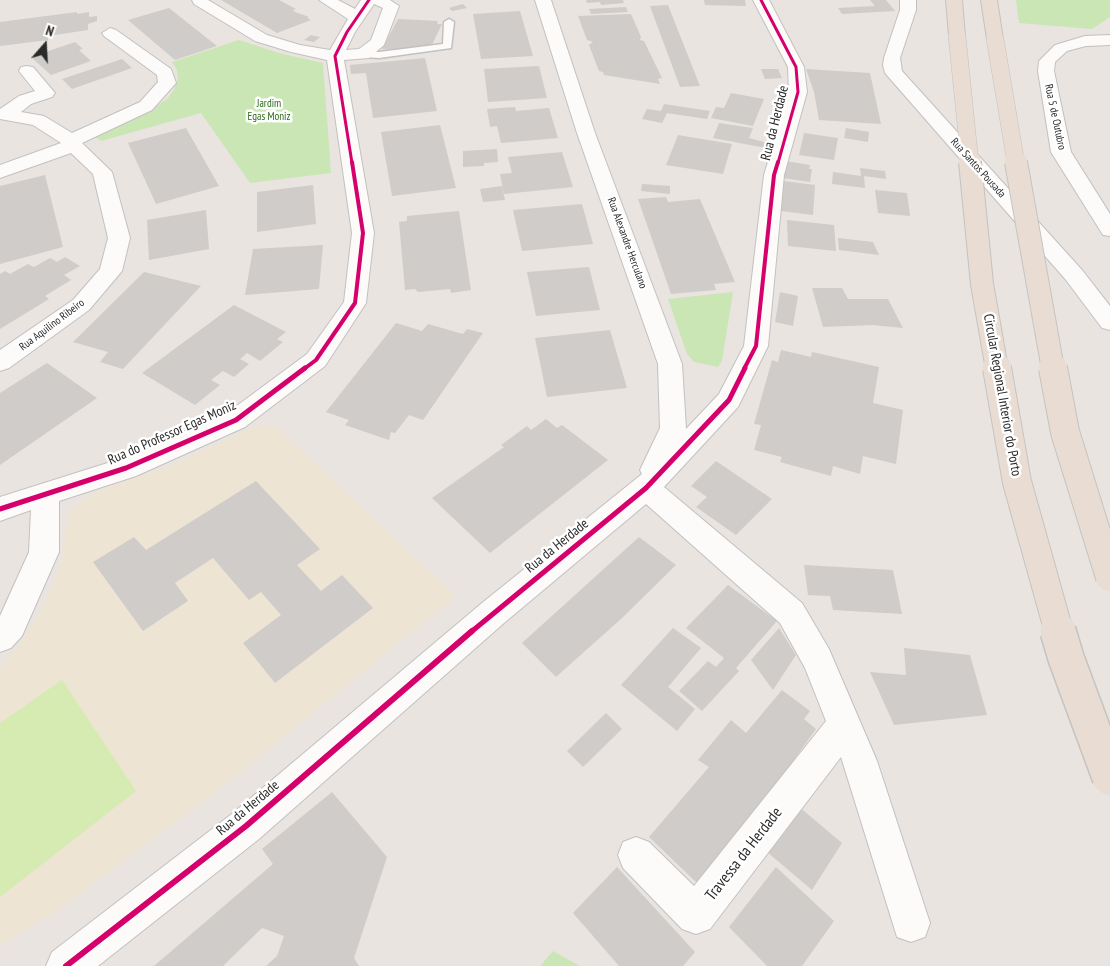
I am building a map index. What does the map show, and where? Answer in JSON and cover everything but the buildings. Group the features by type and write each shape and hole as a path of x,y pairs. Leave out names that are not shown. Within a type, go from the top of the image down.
{"highway":[{"name":"Circular Regional Interior do Porto","path":"954,0 982,284 1017,482 1066,658 1110,777"},
{"path":"989,0 1036,283 1065,432 1110,577"}],"street":[{"path":"326,0 363,8 347,32 336,56"},
{"path":"199,1 260,38 297,50 336,56 363,54 378,42 391,6 378,0"},
{"name":"Rua Alexandre Herculano","path":"543,0 586,133 670,364 672,428 646,488"},
{"name":"Rua da Herdade","path":"66,966 246,826 493,613 646,488 729,400 756,346 769,238 774,175 798,92 796,67 761,0"},
{"name":"Rua Santos Pousada","path":"908,0 908,10 892,58 891,65 894,74 1074,275 1110,322"},
{"path":"0,172 72,143 146,106 167,83 165,73 110,33"},
{"name":"Rua 5 de Outubro","path":"1110,40 1085,40 1061,48 1047,61 1046,71 1061,152 1110,230"},
{"name":"Rua do Professor Egas Moniz","path":"0,509 126,468 236,420 316,360 355,303 363,233 336,56"},
{"path":"3,115 25,100 46,93 27,71"},
{"name":"Rua Aquilino Ribeiro","path":"0,362 81,305 111,271 119,238 102,172 72,143 38,120 3,115"},
{"path":"646,488 791,613 818,660 860,761 911,923"},
{"path":"0,638 11,626 44,552 45,494"},
{"name":"Travessa da Herdade","path":"636,855 696,915 845,724"}],"lane":[{"path":"363,54 379,55 448,46 449,22"}],"shaded area":[{"path":"257,425 274,425 456,596 216,792 58,910 0,946 0,668 26,635 47,600 60,566 68,516 74,507 97,491 173,465"}],"green space":[{"path":"1016,0 1110,0 1110,17 1092,29 1019,23"},
{"name":"Jardim Egas Moniz","path":"239,40 279,53 323,63 331,173 250,183 201,113 101,141 95,137 150,111 168,98 178,79 177,70 172,62"},
{"path":"733,292 722,361 718,367 694,362 687,354 668,299"},
{"path":"62,680 136,791 0,897 0,723"},
{"path":"553,951 580,966 540,966"}],"cycle path":[{"path":"0,509 126,468 236,420 316,360 355,303 363,233 335,56 347,32 369,0"},
{"path":"66,966 246,826 493,613 646,488 729,400 756,346 769,238 774,175 798,92 796,67 761,0"}]}
